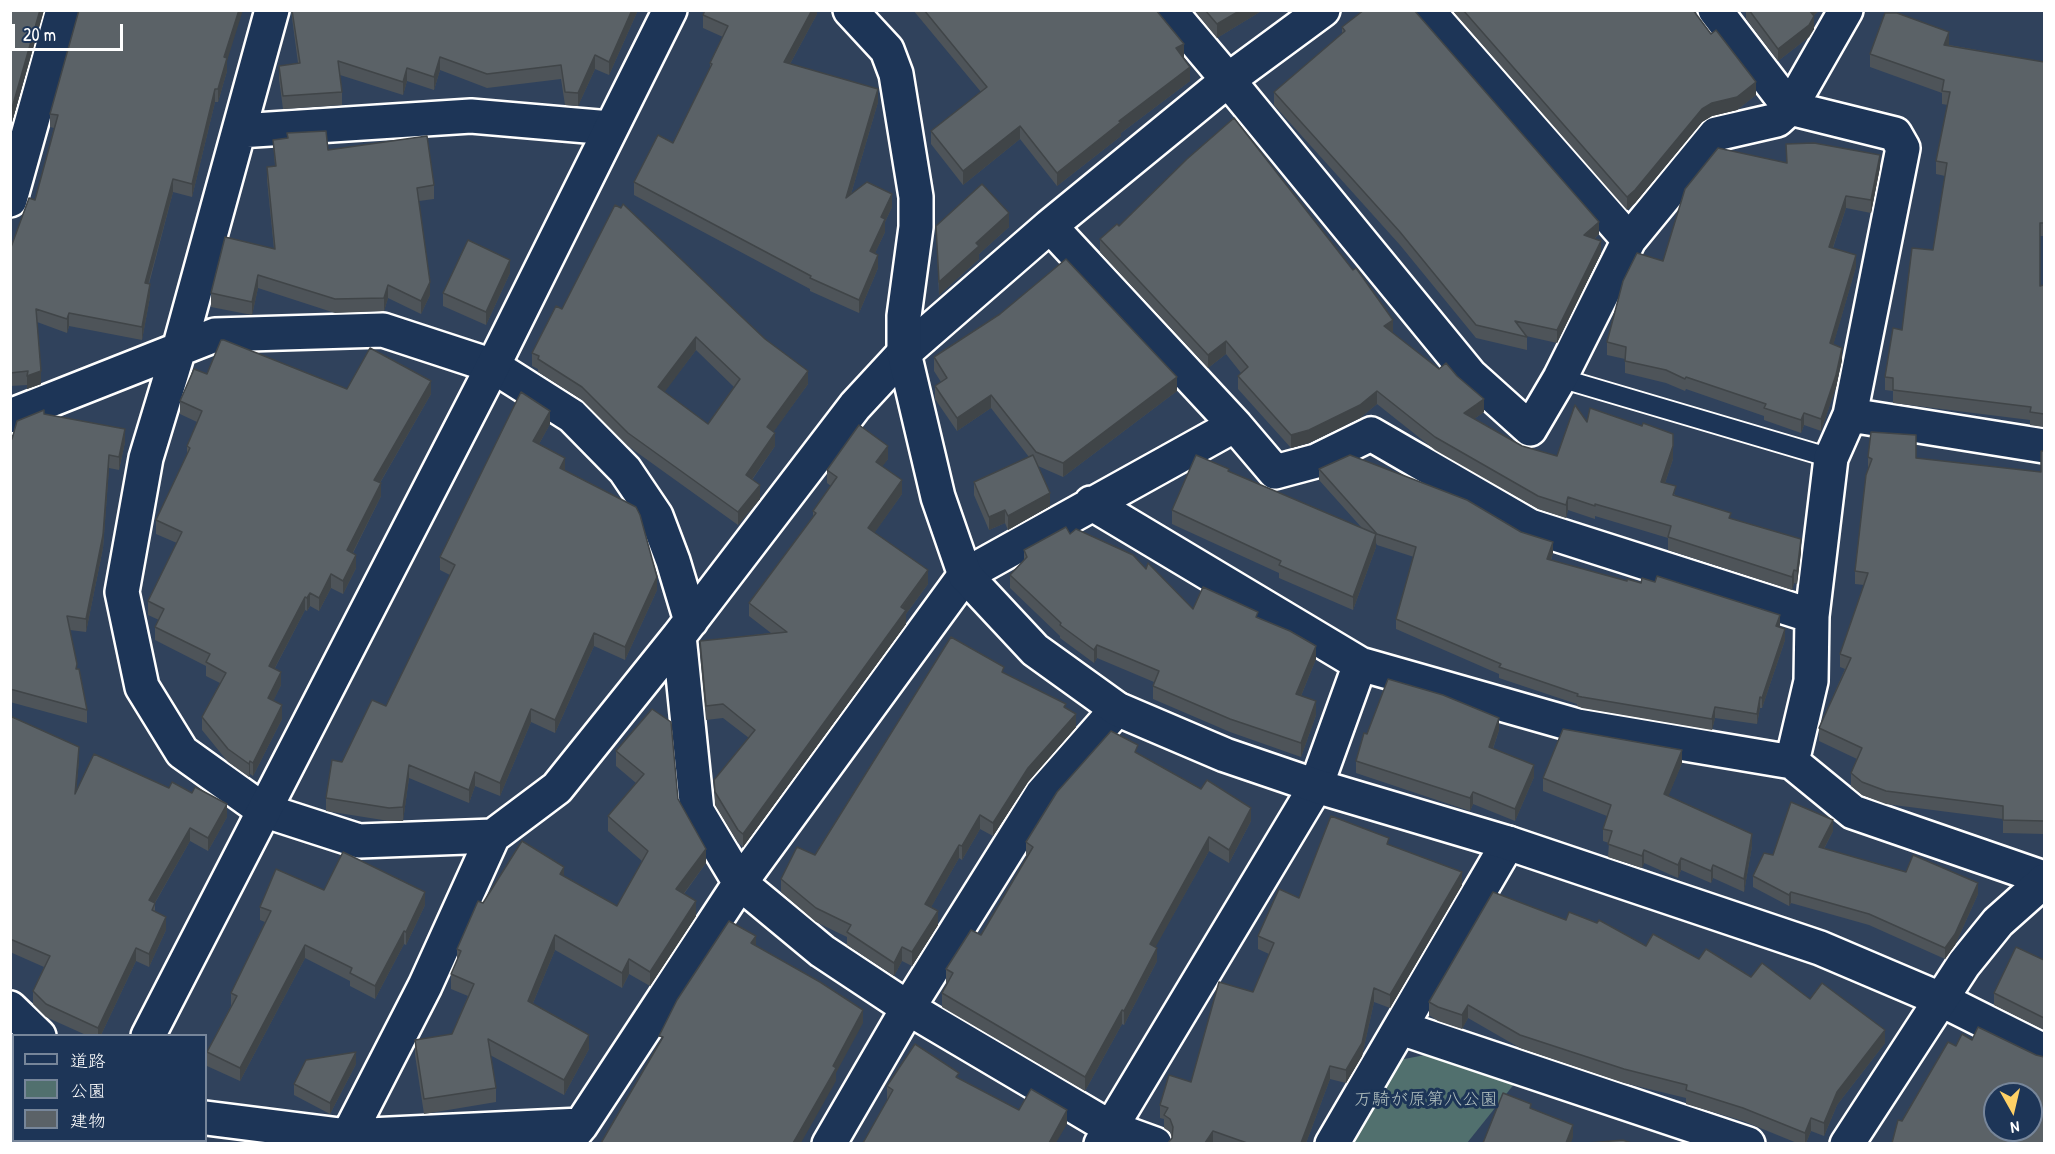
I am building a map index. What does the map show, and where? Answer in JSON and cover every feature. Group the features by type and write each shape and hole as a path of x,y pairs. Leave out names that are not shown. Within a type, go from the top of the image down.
{"street":[{"path":"10,200 63,10"},
{"path":"272,10 179,349 146,458 122,592 142,687 182,752 263,810 359,840 493,836"},
{"path":"149,1034 493,366 670,10"},
{"path":"850,10 887,50 896,74 915,197 916,227 904,316 904,353 938,497 965,575 1035,650 1117,709 1226,755 1316,786 1508,843 1820,948 1940,999 2044,1051"},
{"path":"1169,10 1470,375 1530,429 1560,378 1629,240 1716,134 1777,120 1790,108 1846,10"},
{"path":"348,1136 425,986 493,836 557,788 685,628 855,406 904,353 1050,226 1228,80 1323,10"},
{"path":"1427,10 1629,240"},
{"path":"1715,10 1790,108 1895,134 1903,148 1850,415 1831,458 1812,616 1811,681 1792,762"},
{"path":"239,131 471,116 610,128"},
{"path":"1050,226 1235,425 1275,472 1316,460 1371,434 1530,526 1812,616"},
{"path":"10,416 215,335 383,330 493,366 572,416 625,470 656,516 673,561 685,628 697,811 740,883 822,951 1106,1136 1155,1143"},
{"path":"1850,415 2044,446"},
{"path":"207,1118 348,1136 573,1134 740,883 965,575 1235,425"},
{"path":"1091,503 1360,664 1578,726 1792,762 1853,812 2044,880 1998,922 1964,964 1846,1143"},
{"path":"1106,1136 1316,786 1360,664"},
{"path":"829,1143 908,1008 1042,794 1117,709"},
{"path":"1332,1143 1508,843"},
{"path":"10,1008 38,1034"},
{"path":"1401,1028 1748,1143"}],"lane":[{"path":"1560,378 1831,458"}],"green space":[{"name":"万騎が原第八公園","path":"1425,1055 1515,1083 1467,1143 1349,1144 1399,1060"}],"building":[{"path":"10,10 40,10 12,108 10,108"},
{"path":"79,10 239,10 224,57 227,58 218,89 215,89 192,184 173,179 145,283 150,284 142,327 69,313 67,319 36,309 41,371 27,376 28,371 10,373 10,250 29,198 35,200 58,115 50,114"},
{"path":"292,10 632,10 609,62 595,55 578,93 565,92 561,65 487,74 440,57 434,77 407,68 403,82 338,61 342,92 283,96 279,66 300,63"},
{"path":"705,10 812,10 784,62 878,89 846,198 867,182 892,194 881,217 885,219 870,251 878,255 859,300 810,278 811,276 634,182 658,135 673,143 728,26 703,15"},
{"path":"924,10 1156,10 1184,44 1176,48 1190,67 1119,121 1121,122 1057,173 1020,126 963,171 931,131 987,87"},
{"path":"1205,10 1241,10 1217,24"},
{"path":"1364,10 1414,10 1599,222 1584,235 1601,241 1557,330 1515,321 1527,337 1476,325 1400,232 1274,92 1345,31 1342,27"},
{"path":"1463,10 1693,10 1711,34 1716,30 1756,82 1737,97 1712,103 1702,109 1627,197"},
{"path":"1749,10 1809,10 1814,16 1809,25 1778,49"},
{"path":"1885,13 1897,13 1949,32 1944,45 2044,62 2044,223 2040,223 2040,286 2044,285 2044,414 2030,412 2031,407 1893,390 1893,378 1885,377 1893,328 1902,330 1912,248 1933,250 1947,163 1936,161 1950,92 1942,91 1944,80 1870,54"},
{"path":"1234,118 1353,270 1356,268 1393,320 1384,326 1439,369 1446,363 1457,376 1484,399 1464,413 1522,446 1557,456 1575,405 1587,422 1590,408 1673,434 1673,446 1661,482 1676,486 1673,495 1731,513 1729,518 1801,539 1797,571 1794,570 1792,577 1668,537 1671,526 1568,497 1566,505 1538,496 1435,437 1377,391 1360,405 1309,430 1291,435 1238,376 1248,367 1226,341 1208,355 1100,239 1117,224 1119,226 1187,159"},
{"path":"326,131 328,150 427,136 434,185 417,188 430,282 421,301 388,285 384,298 335,299 258,275 252,302 211,293 225,237 275,249 267,167 276,166 273,140 288,138 287,133"},
{"path":"1814,143 1880,155 1871,200 1846,196 1829,247 1856,255 1830,343 1842,348 1836,375 1821,419 1804,413 1801,420 1764,408 1766,404 1686,377 1685,379 1666,370 1625,361 1626,347 1607,342 1623,281 1637,253 1663,261 1685,189 1718,148 1787,163 1786,144"},
{"path":"982,184 1009,213 976,243 979,246 939,282 936,226"},
{"path":"623,204 765,339 808,371 767,427 775,433 746,475 760,485 738,512 628,433 582,387 532,353 556,306 562,309 615,205 621,208","holes":["696,337 740,379 708,424 658,387"]},
{"path":"468,240 510,260 486,312 443,293"},
{"path":"1066,259 1177,377 1063,463 1036,452 991,395 957,418 935,386 947,378 934,357 1000,314"},
{"path":"221,340 347,389 370,348 431,381 374,480 381,483 347,550 356,555 343,581 331,574 319,598 310,593 307,598 305,597 269,666 281,672 268,698 282,705 253,763 250,761 249,764 228,749 202,717 226,673 206,662 210,654 155,627 164,609 148,601 182,532 156,520 190,448 187,446 202,411 180,401 194,369 207,374"},
{"path":"521,392 550,411 533,441 565,458 560,468 636,507 640,515 657,577 625,647 594,633 555,720 531,709 500,783 475,772 469,790 409,765 403,807 389,808 326,798 332,760 342,762 372,700 386,706 455,565 440,557"},
{"path":"44,410 44,414 125,429 119,457 109,455 103,535 86,619 67,616 77,664 76,669 79,669 87,710 10,689 10,439 12,439 17,421"},
{"path":"859,425 888,446 876,462 902,480 868,528 928,570 901,607 906,610 743,834 738,830 715,792 714,780 755,730 723,704 706,706 700,641 787,632 749,603 816,513 813,511 837,477 827,470"},
{"path":"1871,432 1916,435 1916,458 2041,472 2041,451 2044,451 2044,821 2003,820 2003,806 1886,791 1862,782 1851,773 1862,748 1819,728 1851,658 1840,654 1868,573 1855,571 1866,475 1872,459 1868,457"},
{"path":"1033,455 1050,493 1008,516 1005,510 989,517 974,482"},
{"path":"1196,455 1376,534 1353,597 1279,565 1281,561 1172,510"},
{"path":"1350,455 1467,500 1521,532 1553,542 1547,559 1627,581 1627,579 1641,583 1642,578 1655,582 1657,576 1780,615 1776,626 1785,629 1762,698 1760,697 1757,714 1715,707 1712,719 1577,696 1578,694 1499,667 1501,664 1396,619 1416,547 1377,534 1319,469"},
{"path":"1066,527 1070,534 1076,529 1133,555 1146,569 1148,563 1193,609 1203,587 1258,612 1256,617 1290,631 1316,646 1296,694 1316,701 1301,743 1230,719 1153,686 1159,671 1097,645 1094,650 1060,625 1061,623 1010,575 1027,557 1024,550"},
{"path":"951,637 1004,667 1002,672 1066,704 1064,707 1076,714 1028,768 993,823 980,815 962,846 959,845 925,904 938,911 912,952 902,947 894,963 847,932 851,925 816,908 781,879 797,847 815,855"},
{"path":"1388,679 1443,695 1499,718 1489,747 1534,765 1515,809 1473,792 1470,798 1356,761 1364,733 1367,734"},
{"path":"652,709 671,722 678,799 706,849 676,889 696,901 650,972 629,959 622,973 555,935 528,1001 589,1035 564,1080 488,1039 496,1088 424,1099 415,1040 452,1034 474,984 451,974 461,951 457,949 478,901 483,903 522,841 564,867 560,874 617,906 648,851 608,816 644,774 616,751"},
{"path":"10,716 79,747 75,794 94,754 169,788 172,782 192,793 195,787 227,804 208,838 190,828 149,900 155,903 152,910 166,917 149,954 136,948 98,1028 46,1004 33,991 50,956 10,939"},
{"path":"1563,729 1682,750 1664,794 1752,834 1744,879 1713,865 1711,871 1681,858 1678,865 1644,850 1642,856 1608,844 1612,831 1603,829 1611,805 1543,778"},
{"path":"1111,731 1138,745 1135,752 1201,789 1207,780 1251,808 1229,850 1209,837 1150,944 1157,948 1124,1011 1122,1010 1085,1077 942,993 953,973 946,969 971,930 981,935 1033,847 1026,842 1057,792"},
{"path":"1791,802 1833,820 1819,847 1906,872 1913,855 1978,883 1955,934 1945,948 1869,914 1791,892 1789,895 1753,876 1764,853 1773,855"},
{"path":"1331,816 1389,838 1387,844 1462,872 1390,995 1374,988 1362,1043 1346,1070 1330,1066 1301,1143 1247,1143 1213,1131 1205,1143 1168,1143 1172,1138 1173,1127 1170,1119 1164,1115 1168,1108 1160,1105 1169,1075 1191,1082 1219,982 1253,992 1274,943 1258,936 1279,889 1299,898"},
{"path":"343,852 425,892 406,932 404,931 375,986 350,973 352,968 305,945 240,1068 207,1052 237,996 231,993 271,911 260,907 276,869 324,890"},
{"path":"1493,892 1566,920 1569,912 1597,923 1599,920 1646,946 1653,934 1699,959 1706,949 1751,977 1762,963 1810,999 1822,983 1885,1030 1837,1092 1824,1123 1811,1118 1805,1133 1743,1108 1686,1090 1687,1085 1624,1069 1520,1035 1468,1005 1462,1015 1438,1007 1429,1002"},
{"path":"729,921 756,936 751,943 820,982 863,1010 833,1066 836,1068 793,1143 601,1143 663,1037 659,1036 677,1000"},
{"path":"2016,947 2044,960 2044,1018 1994,993"},
{"path":"1978,1027 2044,1057 2044,1143 1892,1143 1898,1120 1902,1121 1948,1042 1956,1046 1962,1034 1972,1040"},
{"path":"915,1044 959,1073 956,1077 1019,1110 1031,1089 1067,1110 1049,1143 863,1143 893,1090 887,1086"},
{"path":"356,1052 330,1103 294,1084 306,1060"},
{"path":"12,1067 12,1142 24,1143 10,1143 10,1069"},
{"path":"1503,1093 1531,1104 1530,1108 1573,1125 1566,1143 1483,1143"},
{"path":"1623,1140 1631,1143 1588,1143"}]}
